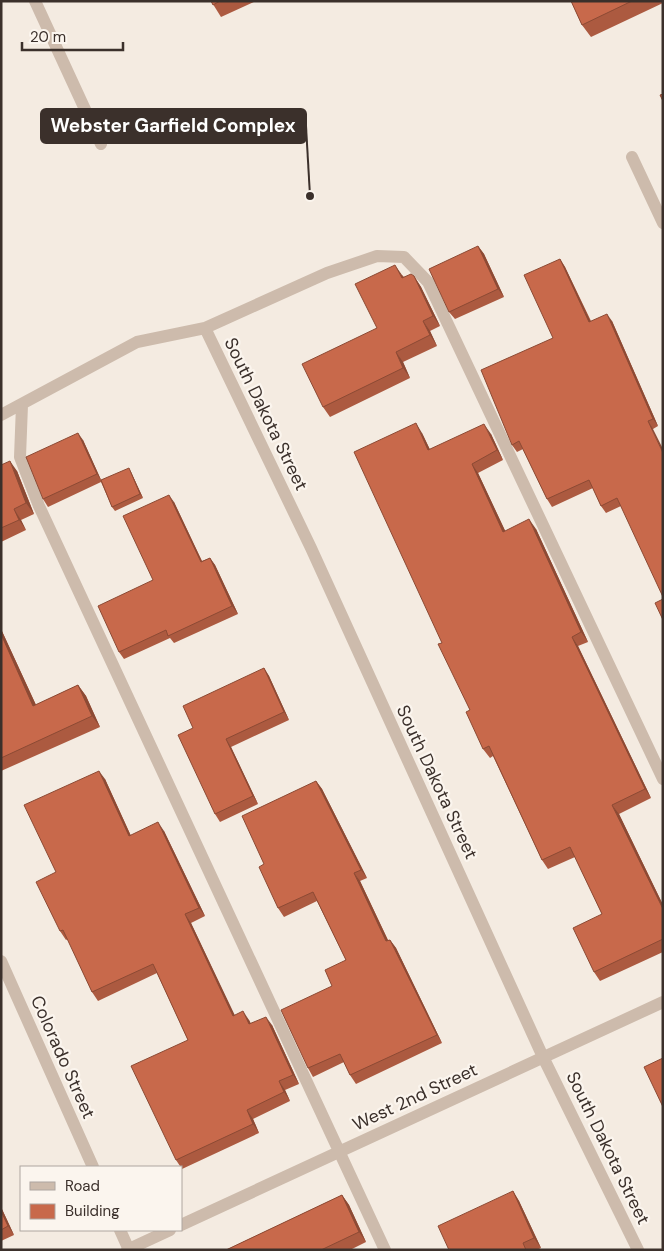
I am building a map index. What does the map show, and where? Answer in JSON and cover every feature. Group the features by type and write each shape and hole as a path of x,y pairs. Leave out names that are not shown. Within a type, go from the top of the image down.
{"street":[{"path":"35,1 101,144"},
{"path":"632,157 663,223"},
{"path":"1,415 137,342 205,328 327,273 377,256 404,257 428,282 663,779"},
{"name":"South Dakota Street","path":"205,328 315,557 543,1057 638,1250"},
{"path":"22,405 20,457 39,506 385,1250"},
{"name":"Colorado Street","path":"1,961 92,1166"},
{"name":"West 2nd Street","path":"182,1225 663,1002"},
{"path":"120,1231 128,1250 168,1231"}],"building":[{"path":"211,1 220,1 213,5"},
{"path":"571,1 632,1 582,25"},
{"path":"478,246 498,289 449,312 429,269"},
{"path":"560,259 589,322 607,314 653,419 648,421 663,453 663,597 617,498 601,506 589,480 547,499 519,441 512,445 481,370 553,338 524,275"},
{"path":"395,265 402,278 411,274 414,276 433,316 423,321 430,335 396,352 403,368 323,407 302,364 377,328 355,284"},
{"path":"416,423 428,450 484,424 497,450 472,464 503,532 529,519 581,632 572,637 645,789 612,805 663,909 663,939 594,972 573,928 602,914 570,847 542,860 489,746 483,749 466,712 470,710 438,644 442,643 354,452"},
{"path":"78,433 97,474 43,499 26,457"},
{"path":"10,461 26,503 14,509 19,520 1,528 1,465"},
{"path":"129,468 140,494 112,507 101,480"},
{"path":"169,495 201,562 210,558 232,606 168,636 166,630 119,652 98,606 153,580 123,516"},
{"path":"663,599 663,620 655,603"},
{"path":"1,634 33,706 78,685 92,716 1,758"},
{"path":"264,668 284,712 226,739 253,796 215,814 178,735 193,728 183,706"},
{"path":"99,771 129,836 158,822 199,908 185,914 233,1016 243,1011 249,1024 266,1017 293,1075 279,1081 284,1092 247,1110 253,1124 176,1160 131,1066 188,1040 153,964 92,992 63,930 60,931 36,882 56,872 24,805"},
{"path":"316,781 361,870 354,873 386,941 390,940 437,1035 350,1075 340,1054 308,1068 281,1010 332,986 325,970 346,960 313,892 278,908 259,867 264,864 242,816"},
{"path":"663,1058 663,1107 644,1067"},
{"path":"513,1191 534,1238 523,1243 526,1250 449,1250 438,1226"},
{"path":"342,1195 359,1232 321,1250 226,1250"},
{"path":"1,1211 8,1226 1,1230"}],"place":[{"name":"Webster Garfield Complex","path":"310,196"}]}
